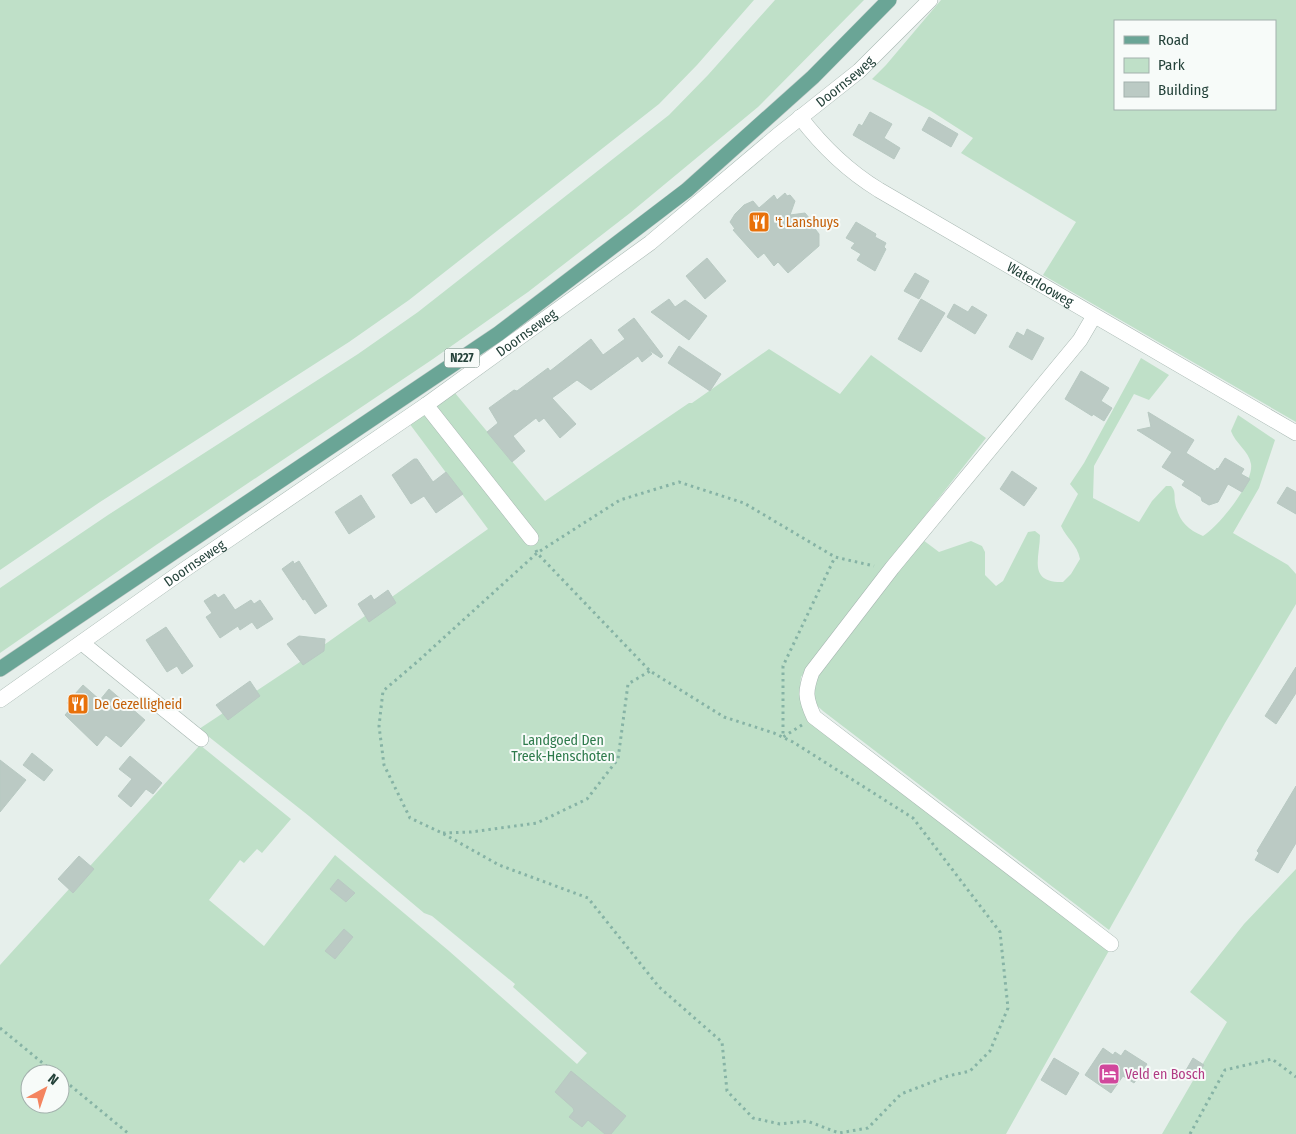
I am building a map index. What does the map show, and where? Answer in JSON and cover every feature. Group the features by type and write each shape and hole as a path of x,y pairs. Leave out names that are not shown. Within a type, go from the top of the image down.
{"main road":[{"name":"Doornseweg","path":"0,670 498,334 687,190 812,77 889,0"}],"street":[{"name":"Doornseweg","path":"0,700 184,570 426,405 650,243 859,70 930,0"},
{"name":"Waterlooweg","path":"800,117 821,142 865,182 1296,433"},
{"path":"1094,316 1080,340 892,568 812,672 808,684 807,702 814,717 1111,944"},
{"path":"426,405 531,538"},
{"path":"82,643 201,738"}],"path":[{"path":"537,553 650,671 724,717 793,742 913,818 1000,932 1008,1008 990,1051 970,1071 948,1076 901,1094 868,1128 839,1133 807,1121 780,1124 753,1118 727,1091 722,1042 659,987 588,898 500,866 442,833 410,818 384,765 379,726 383,691 537,553 620,500 679,482 744,503 835,557 871,566 892,568"},
{"path":"783,737 783,666 835,557"},
{"path":"442,833 471,832 537,823 587,799 618,759 628,684 650,671"},
{"path":"783,737 814,717"},
{"path":"0,1028 44,1064"},
{"path":"1190,1134 1225,1070 1272,1059 1296,1077"},
{"path":"70,1086 129,1134"}],"green space":[{"path":"0,0 754,0 697,65 659,104 409,300 349,342 100,502 0,570"},
{"path":"775,0 864,0 758,107 630,213 528,292 433,359 156,545 0,653 0,588 108,515 358,354 418,312 669,115 708,75"},
{"path":"941,0 1296,0 1296,422 1043,275 1076,222 961,153 973,138 931,111 872,79"},
{"name":"Landgoed Den Treek-Henschoten","path":"769,349 840,394 871,355 986,438 843,620 801,677 800,694 801,703 808,718 1111,947 1006,1134 0,1134 0,965 200,745 291,819 262,853 257,849 244,863 240,860 209,900 264,946 335,855 449,951 577,1064 587,1053 513,987 515,984 432,916 424,913 309,816 199,729 297,664 488,529 409,423 455,393 545,501 689,403 692,403"},
{"path":"1141,358 1169,375 1149,400 1134,394 1094,466 1093,498 1139,522 1152,501 1166,486 1171,486 1174,492 1176,508 1184,523 1187,527 1203,536 1226,514 1247,482 1250,472 1250,459 1231,431 1238,415 1275,440 1259,488 1233,533 1288,565 1296,574 1296,604 1225,723 1109,930 823,711 814,703 810,692 820,673 923,540 939,552 971,541 982,546 985,552 985,575 996,586 1003,581 1028,532 1035,531 1040,535 1038,567 1044,578 1063,582 1071,574 1080,559 1077,549 1061,526 1078,494 1070,484 1084,463"},
{"path":"1296,869 1296,1134 1162,1134 1227,1022 1190,992 1244,924"}],"building":[{"path":"870,112 892,124 884,138 900,148 894,159 853,135 859,124 862,126"},
{"path":"929,117 958,134 951,147 922,130"},
{"path":"785,193 787,196 790,195 795,201 790,215 805,213 819,234 819,246 788,273 778,262 774,266 764,253 758,258 733,230 735,229 730,222 744,205 753,201 759,208 774,195 777,200"},
{"path":"856,222 876,234 875,237 886,243 884,247 886,249 875,271 857,260 861,254 851,248 855,243 846,238"},
{"path":"707,258 726,281 705,299 686,276"},
{"path":"915,273 929,281 919,299 904,291"},
{"path":"669,299 675,307 685,300 707,316 689,340 651,312"},
{"path":"921,299 945,313 921,352 898,339"},
{"path":"954,304 968,312 972,306 987,315 975,334 947,317"},
{"path":"634,318 663,356 661,358 649,350 652,354 642,362 638,356 591,390 577,380 552,398 576,424 560,438 544,418 539,422 536,418 513,436 525,451 512,462 487,432 498,423 489,408 514,390 517,391 548,368 550,371 591,339 603,355 625,339 618,330"},
{"path":"1027,329 1044,338 1032,360 1009,347 1017,332 1024,336"},
{"path":"679,346 721,374 710,391 668,363"},
{"path":"1081,371 1109,388 1101,401 1112,408 1104,421 1093,414 1092,416 1065,399"},
{"path":"1148,412 1194,440 1186,453 1215,471 1225,458 1244,469 1241,474 1250,479 1242,492 1228,484 1218,502 1209,505 1202,501 1201,497 1182,485 1185,481 1162,467 1172,452 1137,430 1151,427"},
{"path":"414,459 417,459 433,482 446,472 463,494 436,513 424,496 411,504 392,475"},
{"path":"1012,471 1037,488 1024,506 1000,489"},
{"path":"1287,487 1296,492 1296,514 1277,503"},
{"path":"361,495 375,517 349,534 335,512"},
{"path":"293,561 294,564 299,561 327,606 315,614 282,569"},
{"path":"388,590 396,603 369,622 358,604 371,595 374,600"},
{"path":"215,594 218,598 224,594 235,610 251,600 254,604 260,600 273,619 257,629 252,622 240,630 238,626 220,638 206,617 212,613 204,601"},
{"path":"166,627 193,666 182,674 177,666 167,672 146,640"},
{"path":"299,636 325,639 324,651 303,665 287,644"},
{"path":"1296,667 1296,693 1276,724 1265,716"},
{"path":"250,681 260,696 228,720 216,705"},
{"path":"83,685 100,700 109,689 145,720 121,747 106,735 97,746 65,715 72,707 67,703"},
{"path":"32,753 53,770 44,781 23,765"},
{"path":"130,756 162,783 153,794 146,789 131,807 118,796 132,779 119,769"},
{"path":"0,760 26,780 0,812"},
{"path":"1296,786 1296,843 1278,873 1255,860 1259,853 1257,851"},
{"path":"79,856 94,869 73,893 58,879"},
{"path":"338,879 355,893 346,902 330,889"},
{"path":"344,929 353,937 335,959 325,951"},
{"path":"1103,1048 1113,1055 1115,1052 1121,1056 1125,1050 1147,1064 1134,1083 1123,1076 1111,1093 1085,1075"},
{"path":"1054,1058 1079,1073 1066,1095 1041,1080"},
{"path":"1193,1058 1204,1065 1195,1079 1185,1072"},
{"path":"571,1071 626,1116 611,1134 605,1134 588,1120 582,1127 569,1117 574,1111 573,1108 555,1092"}],"place":[{"name":"'t Lanshuys","path":"759,222"},
{"name":"De Gezelligheid","path":"78,704"},
{"name":"Veld en Bosch","path":"1109,1074"}]}
